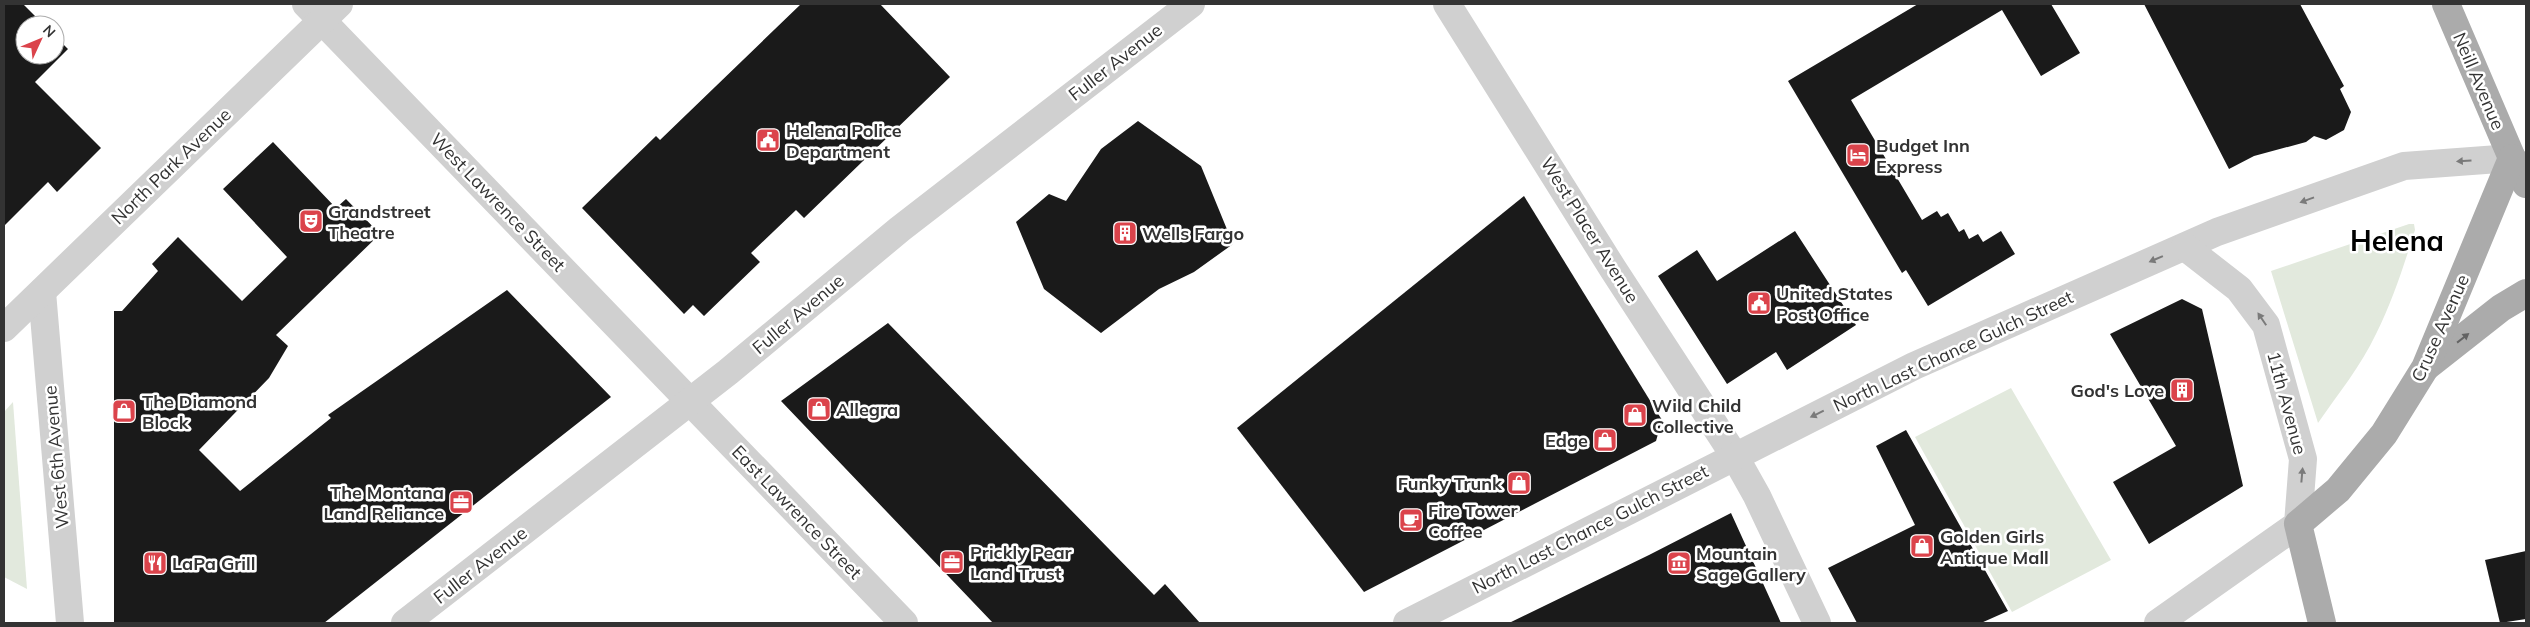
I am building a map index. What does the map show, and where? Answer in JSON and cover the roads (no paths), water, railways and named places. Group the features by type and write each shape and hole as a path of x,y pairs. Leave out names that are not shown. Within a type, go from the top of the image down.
{"main road":[{"name":"Neill Avenue","path":"2446,4 2519,156 2526,184"},
{"name":"Cruse Avenue","path":"2298,524 2344,483 2384,434 2425,368 2519,156"},
{"path":"2425,368 2501,308 2526,294"},
{"name":"11th Avenue","path":"2298,524 2322,623"}],"street":[{"name":"Fuller Avenue","path":"405,623 690,401 900,229 1190,4"},
{"name":"West Placer Avenue","path":"1447,4 1613,269 1734,455 1757,496 1817,623"},
{"name":"West Lawrence Street","path":"322,9 690,401"},
{"name":"North Park Avenue","path":"4,328 322,9"},
{"name":"North Last Chance Gulch Street","path":"1407,623 1734,455 1914,366 2217,232 2404,166 2519,156"},
{"name":"11th Avenue","path":"2184,247 2239,288 2266,324 2304,459 2298,524"},
{"name":"West 6th Avenue","path":"42,292 70,623"},
{"name":"East Lawrence Street","path":"690,401 904,623"},
{"path":"2158,623 2298,524"}],"place":[{"name":"Helena Police Department","path":"768,140"},
{"name":"Budget Inn Express","path":"1858,155"},
{"name":"Grandstreet Theatre","path":"311,221"},
{"name":"Wells Fargo","path":"1125,233"},
{"name":"United States Post Office","path":"1759,303"},
{"name":"God's Love","path":"2182,390"},
{"name":"Allegra","path":"819,409"},
{"name":"The Diamond Block","path":"124,411"},
{"name":"Wild Child Collective","path":"1635,415"},
{"name":"Edge","path":"1605,440"},
{"name":"Funky Trunk","path":"1519,483"},
{"name":"The Montana Land Reliance","path":"461,502"},
{"name":"Fire Tower Coffee","path":"1411,520"},
{"name":"Golden Girls Antique Mall","path":"1922,546"},
{"name":"Prickly Pear Land Trust","path":"952,562"},
{"name":"LaPa Grill","path":"155,563"},
{"name":"Mountain Sage Gallery","path":"1679,563"}],"district":[{"name":"Helena","path":"2397,240"}]}
